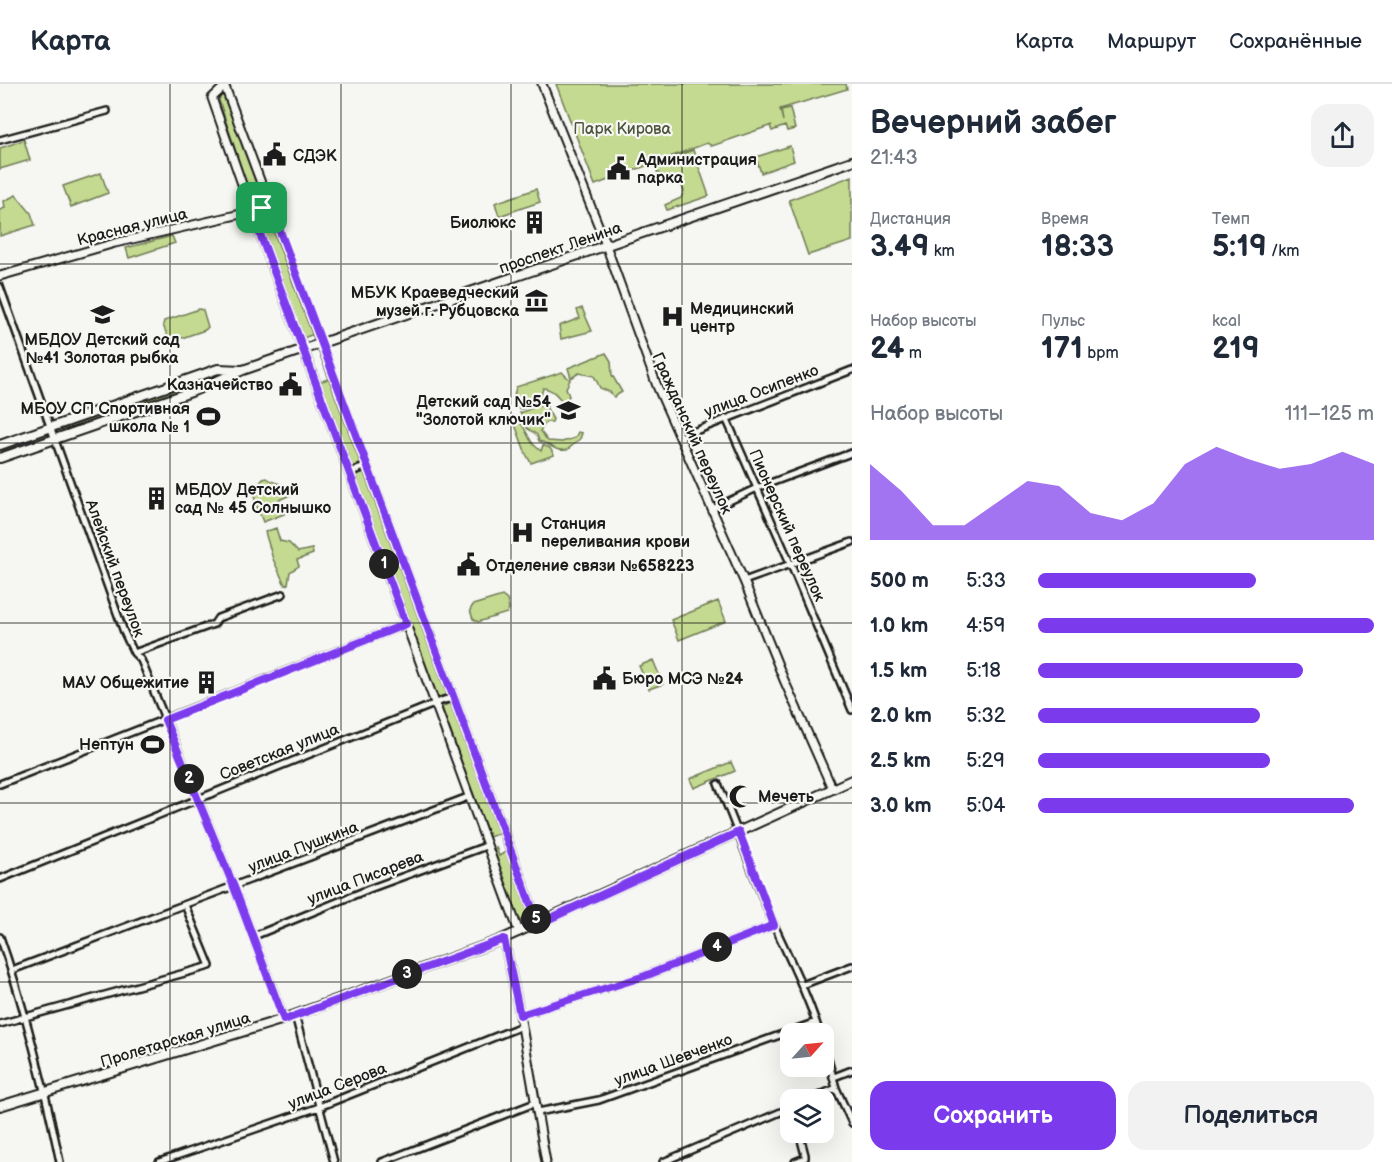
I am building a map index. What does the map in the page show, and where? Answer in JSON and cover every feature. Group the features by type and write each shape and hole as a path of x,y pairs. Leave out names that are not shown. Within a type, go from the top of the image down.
{"main road":[{"name":"проспект Ленина","path":"0,458 229,377 243,370 852,161"},
{"path":"226,368 229,377"},
{"name":"проспект Ленина","path":"0,445 218,369 243,370"},
{"name":"Пролетарская улица","path":"0,1106 284,1020 504,939 852,780"}],"street":[{"name":"Гражданский переулок","path":"542,84 606,246 643,352 832,788"},
{"path":"519,932 251,210 212,98 224,85 538,924"},
{"path":"0,141 107,111"},
{"name":"Красная улица","path":"0,276 51,260 271,207"},
{"name":"Алейский переулок","path":"0,287 124,632 134,652 141,660 254,936 284,1020"},
{"name":"улица Осипенко","path":"680,437 852,370"},
{"name":"Пионерский переулок","path":"726,418 852,710"},
{"path":"712,509 757,488 851,453"},
{"path":"349,473 367,466"},
{"path":"744,581 852,542"},
{"path":"134,652 214,624 218,618 283,594"},
{"path":"0,784 406,624"},
{"name":"Советская улица","path":"0,879 197,798 453,698"},
{"path":"718,784 774,925 802,985 816,1022"},
{"name":"улица Пушкина","path":"12,970 468,797"},
{"name":"улица Писарева","path":"254,936 369,889 486,846"},
{"path":"0,1024 210,966 184,904"},
{"path":"520,1015 645,976 774,925"},
{"path":"0,937 12,970 45,1093 60,1162"},
{"path":"504,939 546,1162"},
{"path":"802,985 852,966"},
{"path":"295,1016 334,1162"},
{"name":"улица Шевченко","path":"538,1112 599,1100 816,1022"},
{"name":"улица Серова","path":"159,1162 319,1107 522,1026"},
{"path":"852,1070 834,1077 836,1088 852,1123"},
{"path":"382,1162 535,1103"},
{"path":"663,1162 780,1112"},
{"path":"795,1162 805,1158 802,1143"}],"green space":[{"name":"Парк Кирова","path":"556,84 846,84 847,89 780,109 783,121 781,110 790,108 795,129 787,131 785,126 772,131 770,126 772,125 712,146 707,143 595,185"},
{"path":"225,95 264,204 254,207 219,100"},
{"path":"24,140 30,160 0,169 0,148"},
{"path":"790,146 794,161 761,173 756,157"},
{"path":"693,150 709,196 667,210 665,205 681,198 684,191 679,180 665,178 657,172 658,163"},
{"path":"101,173 108,193 71,207 63,186"},
{"path":"852,176 852,241 808,255 789,200"},
{"path":"536,189 540,202 499,216 495,203"},
{"path":"16,195 31,213 35,225 0,236 0,210 5,208 4,201"},
{"path":"269,215 314,334 303,338 259,219"},
{"path":"172,236 175,243 129,258 126,248"},
{"path":"582,308 592,331 561,339 559,326 580,318 577,310"},
{"path":"199,309 203,310 208,327 173,341 169,340 163,325 164,321"},
{"path":"606,353 611,361 612,375 622,392 614,397 610,392 600,388 594,376 579,373 571,378 568,368"},
{"path":"223,371 226,372 226,376 64,434 62,427"},
{"path":"562,372 570,380 566,388 569,396 564,404 552,391 543,388 540,400 523,409 516,408 514,396 516,387"},
{"path":"332,378 363,464 350,468 318,382"},
{"path":"546,402 553,419 552,422 546,422 540,431 548,441 562,442 575,438 578,432 582,433 580,439 567,450 556,449 539,441 537,435 527,428 526,420 520,413"},
{"path":"517,419 536,447 541,451 543,445 550,448 554,455 531,463 514,422"},
{"path":"366,471 450,693 437,698 354,476"},
{"path":"267,478 287,488 290,495 279,500 284,514 263,522 256,505 255,495 258,485"},
{"path":"276,528 280,541 289,543 298,552 312,549 313,554 297,560 299,566 290,572 288,584 285,585 273,559 265,532"},
{"path":"502,596 507,600 509,609 507,613 478,622 473,619 470,610 473,605"},
{"path":"718,601 726,621 679,640 671,620"},
{"path":"653,660 663,684 649,689 639,666"},
{"path":"449,703 453,705 500,833 489,837 442,708"},
{"path":"731,762 735,771 694,788 690,779"},
{"path":"496,847 499,856 507,851 531,912 531,916 524,921 519,919 493,853"}],"place":[{"name":"СДЭК","path":"275,155"},
{"name":"Администрация парка","path":"619,168"},
{"name":"Биолюкс","path":"534,222"},
{"name":"МБУК Краеведческий музей г. Рубцовска","path":"537,301"},
{"name":"МБДОУ Детский сад №41 Золотая рыбка","path":"102,314"},
{"name":"Медицинский центр","path":"672,317"},
{"name":"Казначейство","path":"291,384"},
{"name":"Детский сад №54 \"Золотой ключик\"","path":"569,410"},
{"name":"МБОУ СП Спортивная школа № 1","path":"208,417"},
{"name":"МБДОУ Детский сад № 45 Солнышко","path":"157,498"},
{"name":"Станция переливания крови","path":"523,532"},
{"name":"Отделение связи №658223","path":"468,565"},
{"name":"Бюро МСЭ №24","path":"604,678"},
{"name":"МАУ Общежитие","path":"207,682"},
{"name":"Нептун","path":"152,744"},
{"name":"Мечеть","path":"740,796"}],"route":[{"path":"271,207 538,924 739,832 774,925 645,976 520,1015 504,939 284,1020 254,936 165,720 406,624 251,210 262,208 271,207"}]}
